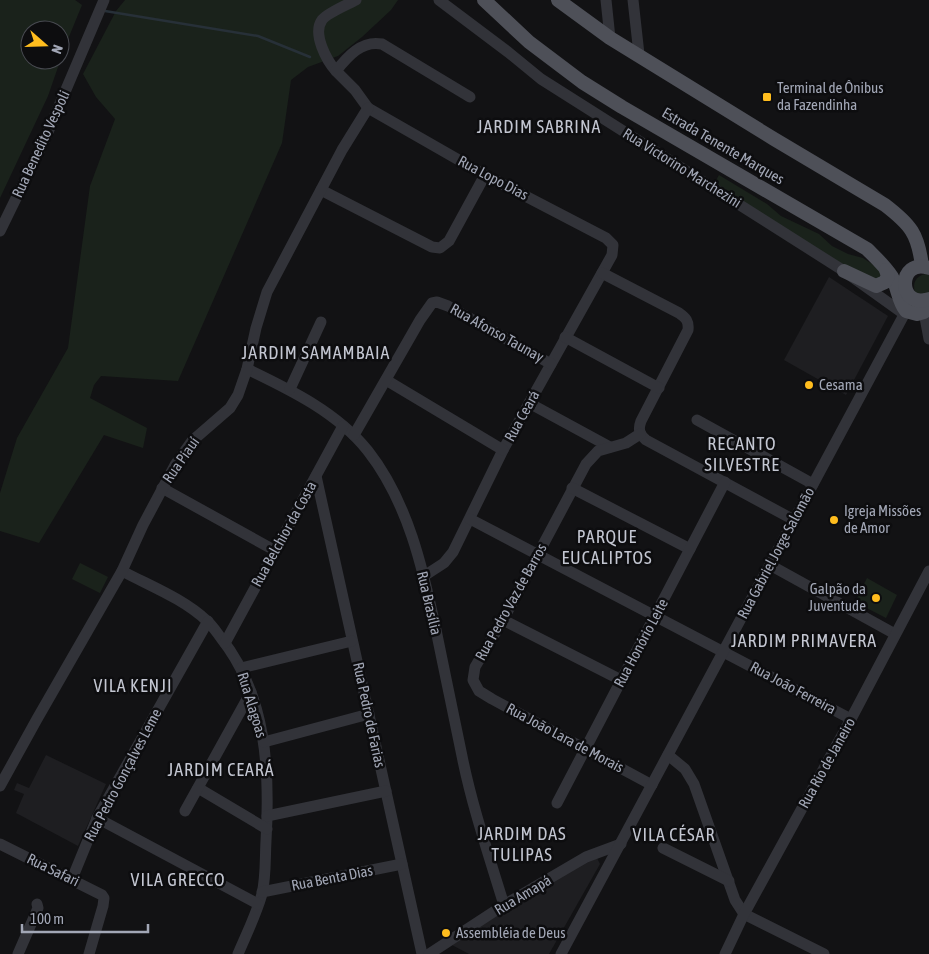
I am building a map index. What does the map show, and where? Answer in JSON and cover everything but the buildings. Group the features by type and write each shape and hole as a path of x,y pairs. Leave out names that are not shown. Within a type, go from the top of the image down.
{"main road":[{"name":"Estrada Tenente Marques","path":"484,0 529,42 582,82 622,108 867,249 902,290 905,289 911,298 926,304"},
{"name":"Estrada Tenente Marques","path":"558,0 610,38 886,206 902,218 911,229 927,267 912,270 905,279 902,290 905,313"},
{"path":"844,271 876,286 882,285 885,282 888,276 886,270"},
{"path":"905,313 917,314 926,304"}],"street":[{"path":"356,0 324,18 320,26 320,39 329,63 352,86 368,108"},
{"name":"Rua Victorino Marchezini","path":"439,0 541,79 844,271 905,313"},
{"path":"606,0 610,38"},
{"path":"633,0 639,54"},
{"name":"Rua Benedito Vespoli","path":"0,231 45,139 101,1"},
{"path":"336,71 361,46 370,43 382,44 470,97"},
{"name":"Rua Lopo Dias","path":"368,108 484,175 606,238 613,245 613,250"},
{"name":"Rua Piauí","path":"0,786 122,571 143,525 175,465 192,441 230,408 238,395 247,369 256,328 267,292 350,136 368,108"},
{"path":"321,190 436,248 444,247 449,241 484,175"},
{"name":"Rua Ceará","path":"424,576 438,568 449,558 504,450 613,250"},
{"path":"602,273 679,313 686,318 689,324 688,330 641,421 640,434 646,440 794,520"},
{"name":"Rua Afonso Taunay","path":"386,380 432,303 442,303 551,364"},
{"path":"926,304 929,339"},
{"name":"Rua Gabriel Jorge Salomão","path":"561,954 905,313"},
{"path":"290,389 321,322"},
{"path":"565,338 659,388"},
{"name":"Rua Brasília","path":"247,369 290,389 343,426 367,450 388,481 410,534 424,576 462,758 504,905"},
{"path":"354,435 386,380 504,450"},
{"path":"529,404 610,447"},
{"path":"697,420 813,484"},
{"name":"Rua Belchior da Costa","path":"225,642 343,426"},
{"name":"Rua Pedro Vaz de Barros","path":"480,691 472,680 475,667 503,620 590,457 598,450 626,443 640,434"},
{"name":"Rua Pedro de Farias","path":"316,476 422,954"},
{"name":"Rua Honório Leite","path":"557,803 725,482"},
{"path":"162,488 274,550"},
{"path":"572,488 690,549"},
{"name":"Rua João Ferreira","path":"470,519 851,719"},
{"path":"770,565 895,634"},
{"name":"Rua Alagoas","path":"122,571 188,606 208,621 225,642 241,668 251,692 264,742 267,816 262,892 238,954"},
{"name":"Rua Rio de Janeiro","path":"726,954 744,914 851,719 929,571"},
{"path":"503,620 621,680"},
{"name":"Rua Pedro Gonçalves Leme","path":"72,879 97,818 208,621"},
{"path":"241,668 352,641"},
{"name":"Rua João Lara de Morais","path":"480,691 652,786"},
{"path":"185,811 251,692"},
{"path":"264,742 368,714"},
{"path":"668,755 685,769 694,784 736,900 744,914 824,954"},
{"path":"198,788 266,828"},
{"path":"267,816 386,791"},
{"path":"97,818 258,904"},
{"name":"Rua Safari","path":"0,844 99,893 104,898 89,954"},
{"name":"Rua Amapá","path":"429,954 504,905 586,857 621,844"},
{"path":"663,848 729,881"},
{"name":"Rua Benta Dias","path":"262,892 402,864"},
{"path":"18,954 38,908 37,904"}],"shaded area":[{"path":"0,0 75,0 82,5 70,34 70,20 20,20 20,70 57,70 48,96 0,198"},
{"path":"125,0 398,0 391,10 338,56 308,67 291,80 282,143 178,381 101,376 94,385 90,398 147,428 143,448 104,435 39,543 0,531 0,493 17,438 68,348 90,186 115,119 96,97 83,74 116,11"},
{"path":"719,175 767,204 781,216 819,234 832,246 848,254 863,258 881,270 884,279 877,283 851,270 714,184"},
{"path":"925,274 929,275 929,297 915,292 914,289 914,283 917,278"},
{"path":"829,277 888,316 846,395 784,360"},
{"path":"80,563 108,577 100,593 72,579"},
{"name":"Galpão da Juventude","path":"867,578 897,595 886,618 855,602"},
{"path":"46,755 106,784 78,846 16,813 24,794 14,790 17,783 29,788"},
{"path":"589,858 597,858 600,864 549,954 469,954 452,945 506,908"}],"waterway":[{"path":"105,11 258,36 310,57"}],"place":[{"name":"Terminal de Ônibus da Fazendinha","path":"767,97"},
{"name":"Cesama","path":"809,385"},
{"name":"Igreja Missões de Amor","path":"834,520"},
{"name":"Galpão da Juventude","path":"876,598"},
{"name":"Assembléia de Deus","path":"446,933"}],"district":[{"name":"JARDIM SABRINA","path":"539,127"},
{"name":"JARDIM SAMAMBAIA","path":"316,353"},
{"name":"RECANTO SILVESTRE","path":"742,454"},
{"name":"PARQUE EUCALIPTOS","path":"607,547"},
{"name":"JARDIM PRIMAVERA","path":"804,641"},
{"name":"VILA KENJI","path":"133,686"},
{"name":"JARDIM CEARÁ","path":"221,770"},
{"name":"VILA CÉSAR","path":"674,835"},
{"name":"JARDIM DAS TULIPAS","path":"522,844"},
{"name":"VILA GRECCO","path":"178,880"}]}
